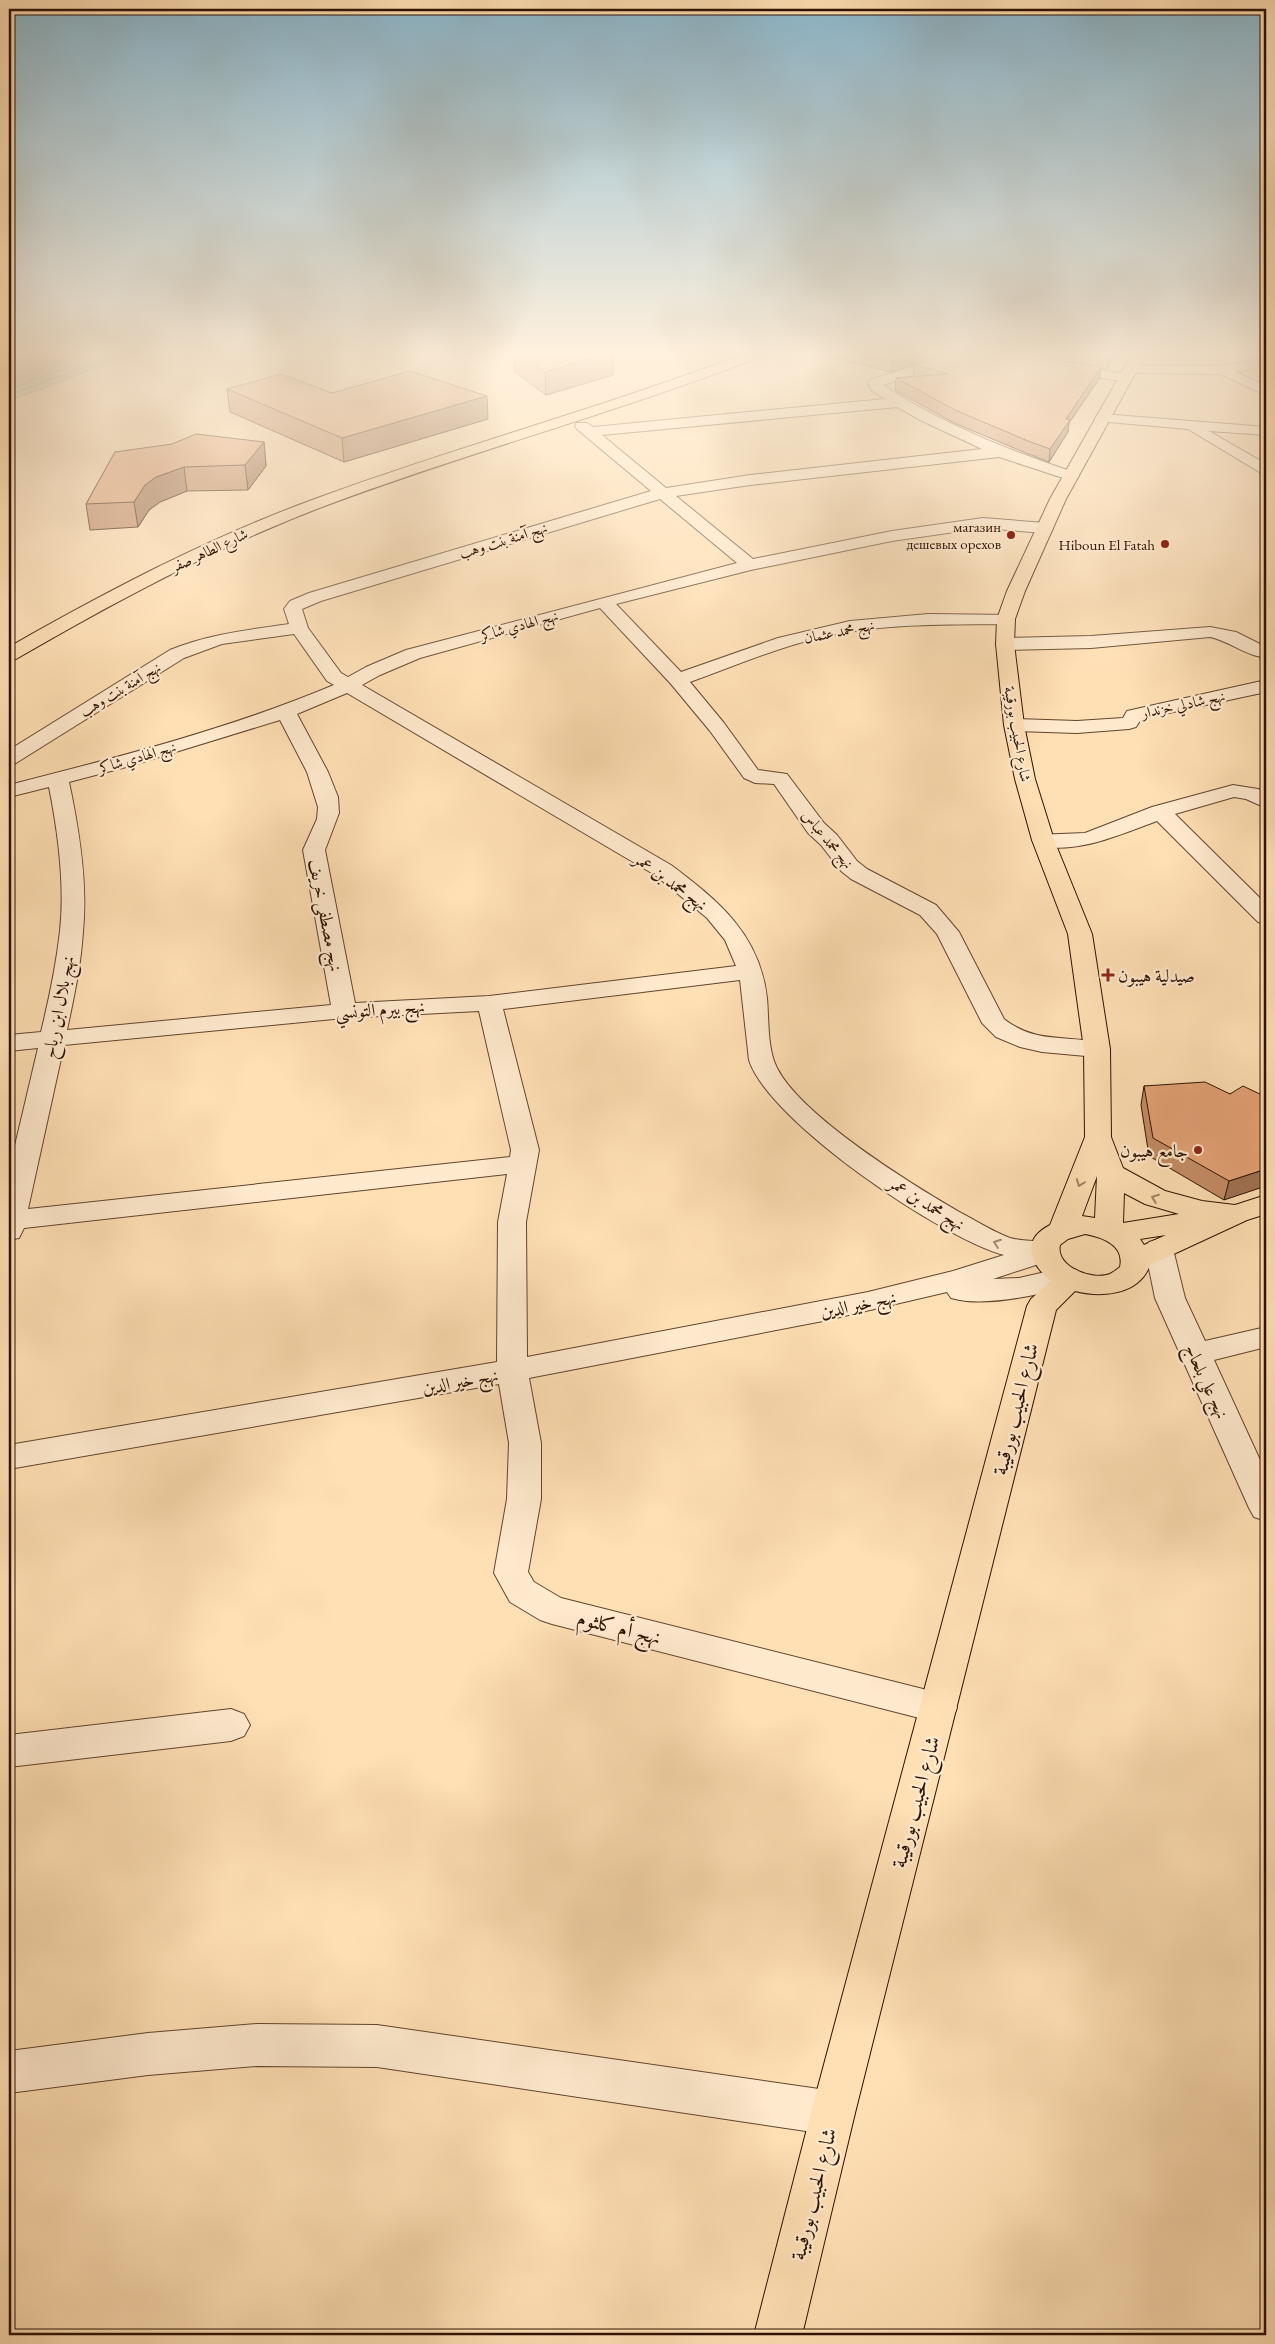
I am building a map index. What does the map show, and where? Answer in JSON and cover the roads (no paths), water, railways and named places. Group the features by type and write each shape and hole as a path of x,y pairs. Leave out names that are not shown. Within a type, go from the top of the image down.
{"main road":[{"name":"شارع الطاهر صفر","path":"9,655 102,602 245,532 438,461"},
{"name":"شارع الحبيب بورقيبة","path":"1079,461 1045,528 1016,592 1006,619 1005,644 1014,725 1025,779 1043,840 1080,934 1097,1049 1098,1137 1111,1173 1112,1232"},
{"name":"شارع الحبيب بورقيبة","path":"1063,1229 1098,1137"},
{"path":"1111,1173 1146,1195 1168,1203 1198,1210 1237,1214"},
{"path":"1148,1254 1133,1250 1126,1241 1112,1232 1085,1225 1063,1229 1048,1239 1045,1251 1048,1260 1054,1268 1068,1278 1096,1285 1110,1284 1129,1275 1148,1254 1237,1214 1266,1204"},
{"path":"1112,1232 1237,1214"},
{"path":"1030,1297 1068,1278"},
{"name":"شارع الحبيب بورقيبة","path":"778,2335 833,2113 939,1708 1030,1297"}],"street":[{"path":"618,461 639,490 637,501"},
{"path":"625,461 750,565"},
{"name":"نهج آمنة بنت وهب","path":"9,758 177,654 199,644 296,618 296,605 315,597 663,493 750,480 916,461"},
{"name":"نهج آمنة بنت وهب","path":"1028,461 1071,476"},
{"path":"1251,461 1266,470"},
{"name":"نهج الهادي شاكر","path":"9,791 227,731 286,712 347,686 372,670 413,654 604,602 750,565 945,527 984,523 1045,528"},
{"name":"نهج محمد عباس","path":"604,602 678,680 716,727 750,774 755,777 780,778 816,828 829,840 849,866 859,874 916,902 938,919 947,932 994,1023 1002,1031 1025,1042 1097,1049"},
{"name":"نهج محمد بن عمر","path":"296,618 334,677 347,686 663,870 702,899 725,923 739,943 751,971 764,1068 776,1087 840,1146 943,1216 999,1245 1045,1251"},
{"name":"نهج محمد عثمان","path":"678,680 789,641 849,626 923,620 1006,619"},
{"path":"1005,644 1091,642 1210,632 1230,636 1265,653"},
{"name":"نهج شادلي خزندار","path":"1014,725 1077,727 1128,723 1134,715 1266,686"},
{"name":"نهج مصطفى خريف","path":"286,712 323,786 329,807 327,819 314,842 314,850 344,1011"},
{"name":"نهج بلال ابن رباح","path":"10,1226 65,984 72,929 67,823 58,779"},
{"path":"1043,840 1088,839 1160,812 1233,791 1251,793 1266,802"},
{"path":"1160,812 1266,916"},
{"name":"نهج بيرم التونسي","path":"9,1043 344,1011 488,1003 751,971"},
{"name":"نهج أم كلثوم","path":"488,1003 525,1150 524,1164 512,1222 512,1372 525,1443 524,1490 510,1573 522,1592 552,1610 939,1708"},
{"path":"10,1226 524,1164"},
{"path":"943,1216 964,1242 1030,1297"},
{"name":"نهج خير الدين","path":"9,1457 512,1372 910,1293 996,1270 1045,1251"},
{"name":"نهج علي بلحاج","path":"1148,1254 1266,1508"},
{"name":"نهج خير الدين","path":"910,1293 1030,1297"},
{"path":"1195,1354 1266,1336"},
{"path":"9,1751 231,1725"},
{"path":"9,2072 148,2054 257,2045 377,2046 833,2113"}],"place":[{"name":"магазин дешевых орехов","path":"1011,535"},
{"name":"Hiboun El Fatah","path":"1165,544"},
{"name":"صيدلية هيبون","path":"1108,975"},
{"name":"جامع هيبون","path":"1198,1150"}]}
